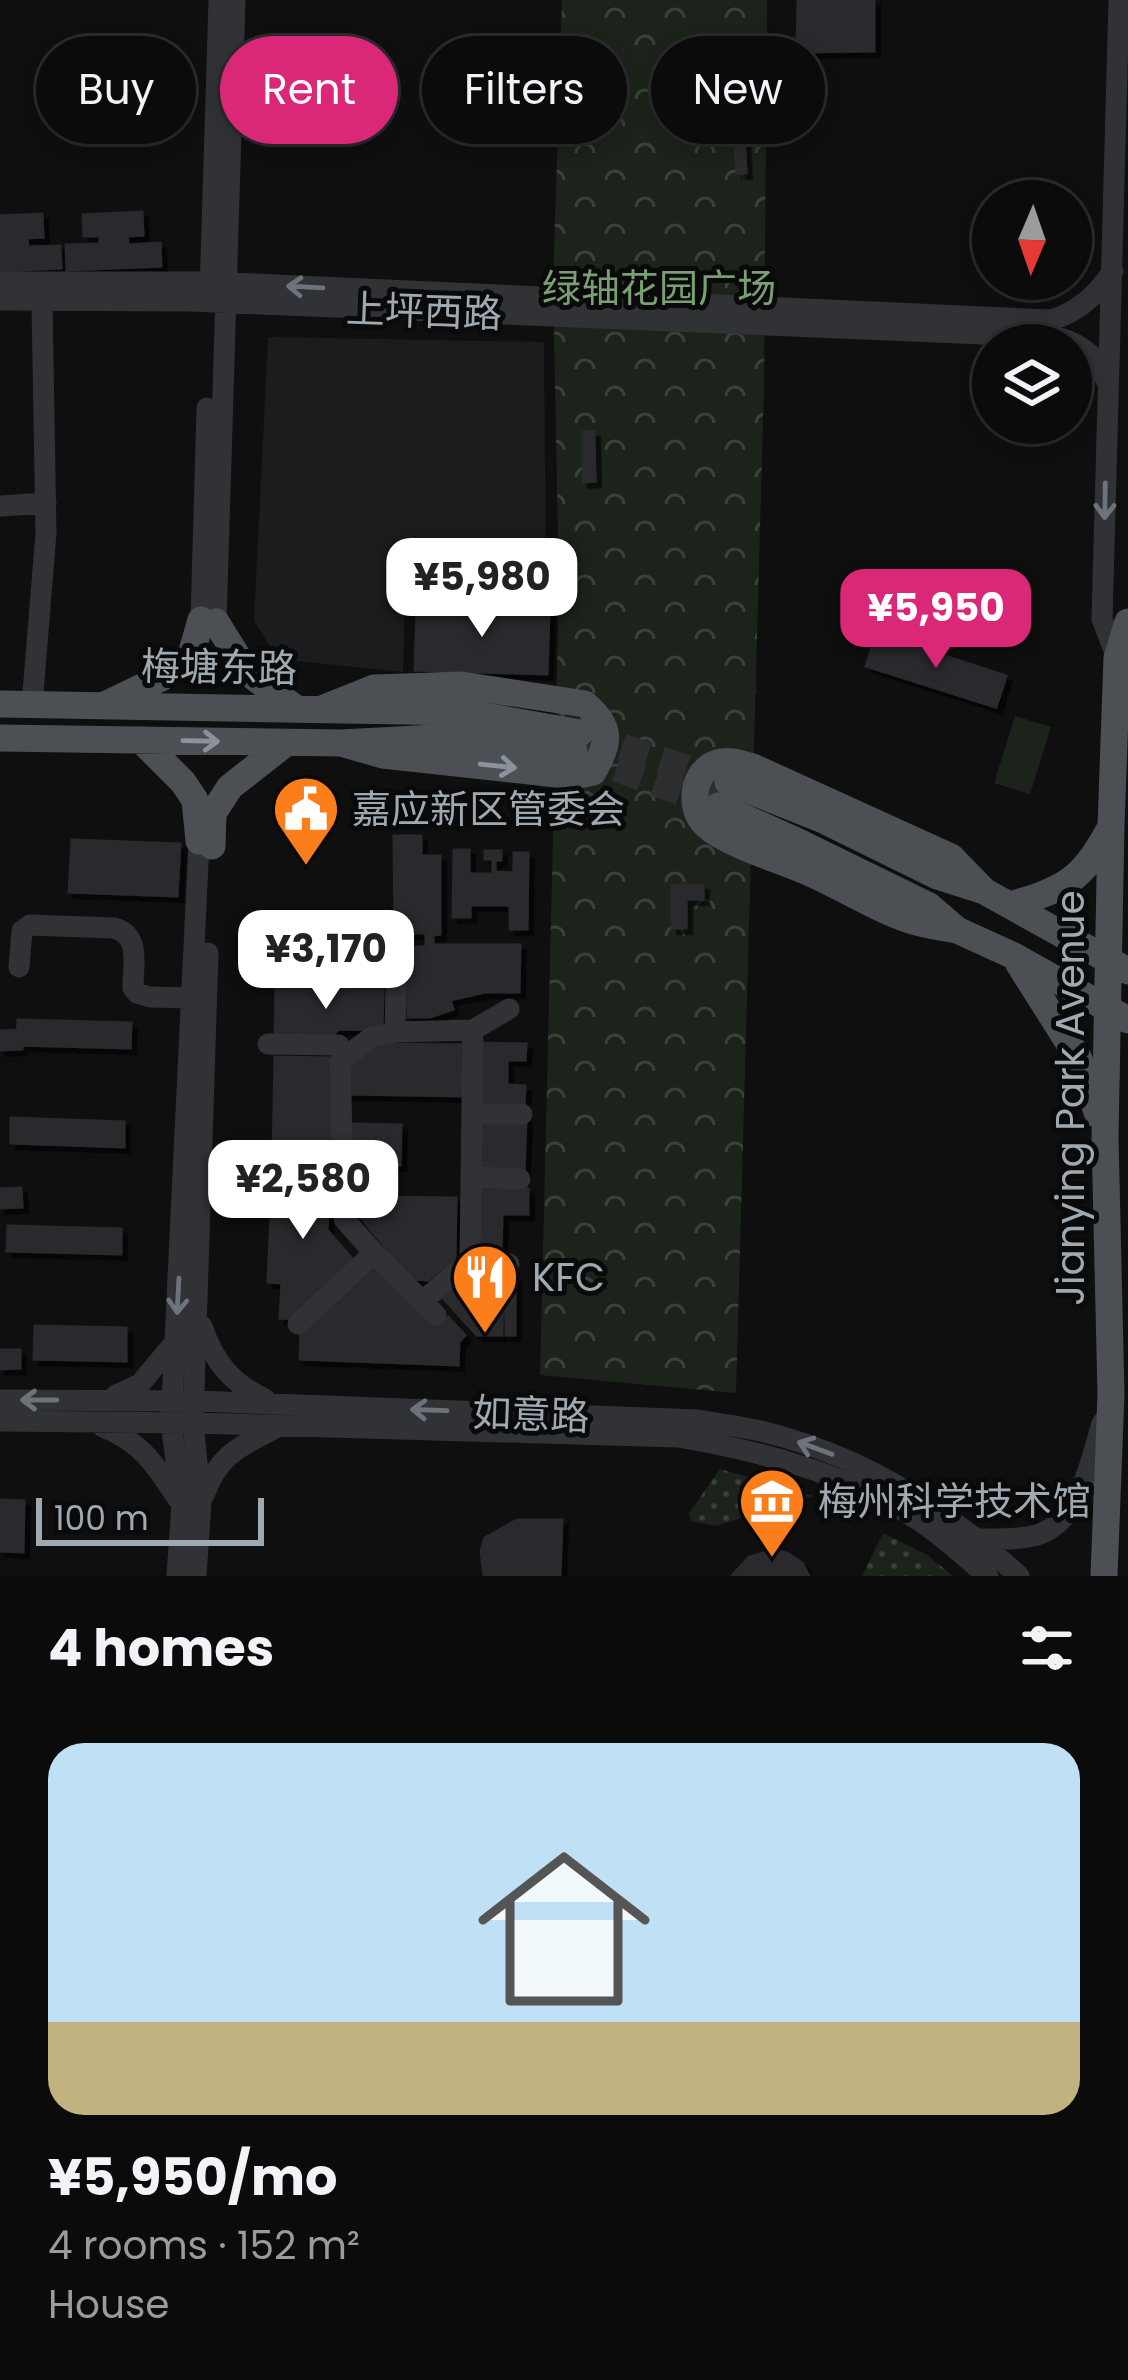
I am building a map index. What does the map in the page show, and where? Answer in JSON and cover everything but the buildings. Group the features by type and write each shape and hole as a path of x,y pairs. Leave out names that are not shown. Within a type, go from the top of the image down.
{"main road":[{"path":"105,705 164,677 191,655 208,621 247,672 294,707"},
{"name":"Jianying Park Avenue","path":"1104,1576 1111,1394 1105,1137 1118,965 1111,826 1120,795 1117,658 1128,622"},
{"path":"324,708 374,688 461,685 585,704 606,729 603,754 593,772 574,776 383,755 341,743"},
{"name":"梅塘东路","path":"0,704 462,712 577,743 455,737 341,743 0,738"},
{"path":"141,740 195,800 206,845"},
{"path":"206,845 213,813 230,787 286,742"},
{"path":"984,891 951,857 753,767 734,761 715,763 696,786 694,806 702,822 721,836 916,923 957,930 1117,1014"},
{"path":"957,930 928,906 790,838 723,794 821,819 937,876 984,891 1118,965"},
{"path":"1010,904 1064,887 1096,855 1111,826"},
{"path":"1014,956 1079,1059 1105,1137"}],"street":[{"path":"208,621 219,0"},
{"path":"217,293 235,0"},
{"path":"1117,658 1102,619 1119,0"},
{"path":"1059,324 1098,292 1113,271"},
{"path":"0,282 217,293"},
{"path":"0,300 217,293"},
{"name":"上坪西路","path":"217,293 972,325"},
{"path":"32,705 46,532 42,304"},
{"path":"1092,356 1108,384"},
{"path":"0,506 46,503"},
{"path":"196,1576 176,1340 192,998 206,845"},
{"path":"183,1412 198,1312 206,845"},
{"path":"20,967 22,931 30,925 114,928 132,939 137,993 192,998"},
{"path":"395,1032 396,985"},
{"path":"268,1044 339,1053 395,1032 472,1030 509,1009"},
{"path":"339,1053 344,1219 429,1308 470,1261 472,1030"},
{"path":"472,1114 522,1114"},
{"path":"270,1165 329,1167"},
{"path":"471,1177 520,1179"},
{"path":"298,1324 374,1253"},
{"path":"470,1261 509,1264"},
{"path":"178,1576 192,1503 224,1458 278,1415 233,1380 210,1348 198,1312"},
{"path":"99,1400 140,1384 176,1340"},
{"path":"980,1539 1013,1540 1042,1533 1063,1516 1081,1489 1111,1394"},
{"name":"如意路","path":"0,1400 99,1400 183,1412 278,1415 698,1420 779,1435 850,1461 936,1506 1019,1576"},
{"name":"如意路","path":"0,1421 91,1423 183,1412"},
{"name":"如意路","path":"278,1415 678,1438 739,1448 877,1496 918,1520 988,1576"},
{"path":"91,1423 138,1445 192,1503"}],"shaded area":[{"path":"268,337 544,342 546,589 405,586 403,672 278,659 254,621"}],"green space":[{"name":"绿轴花园广场","path":"562,0 767,0 767,36 651,36 651,144 766,144 764,384 736,1393 540,1375 559,590 553,282 557,144 627,144 627,36 561,36"},
{"path":"1015,716 1051,727 1030,794 994,783"},
{"path":"720,1469 814,1496 715,1526 691,1521 689,1513"},
{"path":"883,1533 927,1555 953,1576 862,1576"}],"tunnel":[{"path":"583,734 724,781"},
{"path":"578,754 716,805"}],"place":[{"name":"嘉应新区管委会","path":"306,868"},
{"name":"KFC","path":"485,1336"},
{"name":"梅州科学技术馆","path":"772,1560"}]}
